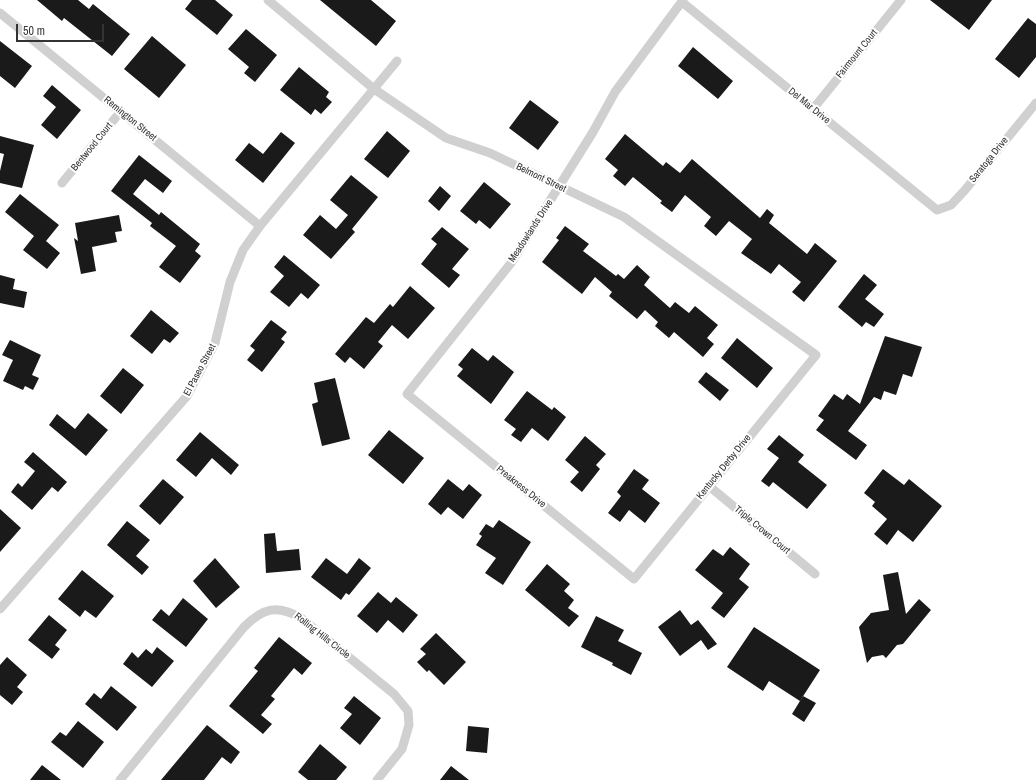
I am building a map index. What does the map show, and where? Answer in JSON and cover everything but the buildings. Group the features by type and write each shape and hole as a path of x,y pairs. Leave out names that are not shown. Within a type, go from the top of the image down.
{"street":[{"name":"Belmont Street","path":"268,0 374,89 446,138 490,153 624,217 816,355"},
{"name":"Fairmount Court","path":"813,109 900,0"},
{"name":"Del Mar Drive","path":"683,1 937,210"},
{"name":"Meadowlands Drive","path":"407,394 511,263 559,187 615,92 683,1"},
{"name":"Remington Street","path":"0,13 260,226"},
{"name":"El Paseo Street","path":"0,609 187,396 215,343 230,282 243,250 260,226 397,61"},
{"name":"Saratoga Drive","path":"937,210 951,205 965,190 1036,103"},
{"name":"Bentwood Court","path":"62,183 121,111"},
{"name":"Kentucky Derby Drive","path":"634,579 816,355"},
{"name":"Preakness Drive","path":"407,394 634,579"},
{"name":"Triple Crown Court","path":"709,486 815,574"},
{"name":"Rolling Hills Circle","path":"120,780 244,627 253,618 266,611 278,608 291,612 301,618 394,694 408,711 409,725 402,749 377,780"}]}
